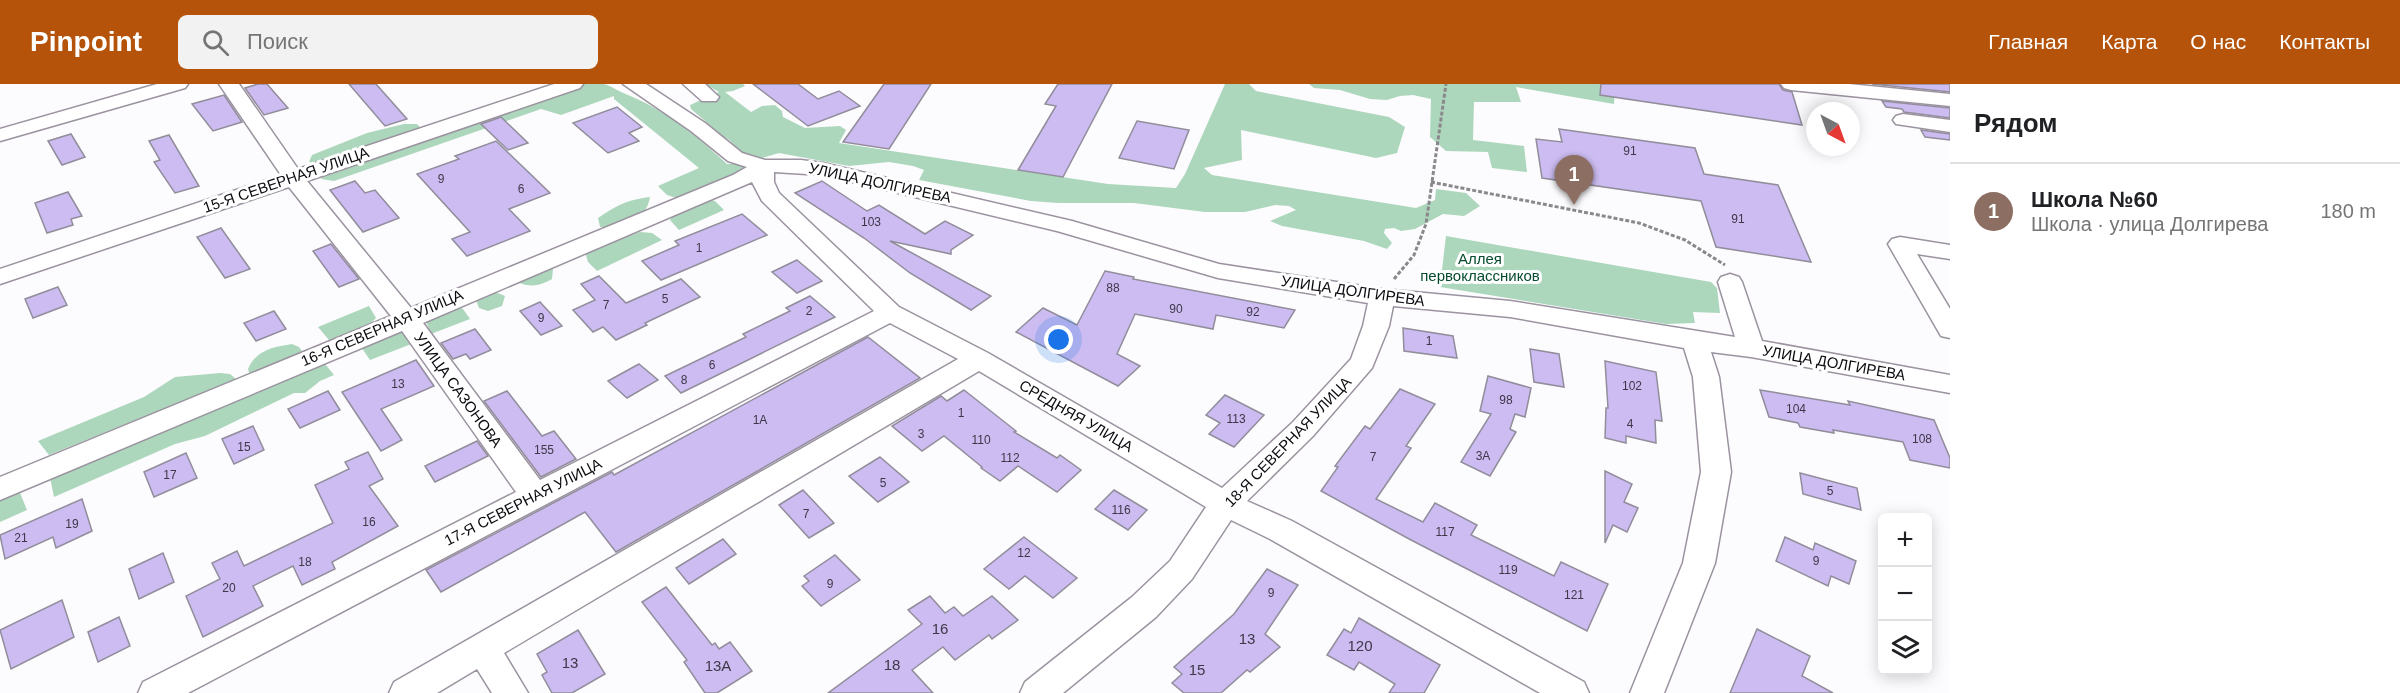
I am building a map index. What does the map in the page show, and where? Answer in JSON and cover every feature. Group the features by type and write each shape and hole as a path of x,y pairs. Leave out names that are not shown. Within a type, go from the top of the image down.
{"street":[{"path":"0,135 178,84"},
{"name":"УЛИЦА САЗОНОВА","path":"229,84 293,177 406,318 535,496"},
{"name":"15-Я СЕВЕРНАЯ УЛИЦА","path":"0,277 573,84"},
{"path":"633,84 698,128 735,157 764,166"},
{"path":"693,84 709,97"},
{"path":"1791,84 1950,100"},
{"path":"1903,120 1950,126"},
{"name":"УЛИЦА ДОЛГИРЕВА","path":"764,166 801,166 833,171 1064,226 1218,271 1382,297 1510,309 1695,341 1751,348 1950,384"},
{"name":"СРЕДНЯЯ УЛИЦА","path":"764,166 763,182 770,196 890,313 979,359 1225,504 1281,530 1572,693"},
{"name":"16-Я СЕВЕРНАЯ УЛИЦА","path":"0,489 741,180 764,166"},
{"path":"1950,252 1900,244 1950,330"},
{"path":"1730,282 1751,348"},
{"name":"18-Я СЕВЕРНАЯ УЛИЦА","path":"1037,693 1144,608 1181,570 1225,504 1303,429 1363,362 1376,326 1382,297"},
{"name":"17-Я СЕВЕРНАЯ УЛИЦА","path":"155,693 890,313"},
{"path":"1647,693 1699,563 1716,472 1706,377 1695,341"},
{"path":"406,693 979,359"},
{"path":"482,648 511,693"}],"path":[{"path":"1382,297 1414,255 1426,224 1446,84"},
{"path":"1431,182 1610,215 1657,229 1711,254 1725,264 1730,282"}],"green space":[{"path":"576,84 604,84 652,106 690,132 727,164 745,163 747,172 682,200 667,195 658,186 699,168 614,99 614,96 561,115 541,109 334,181 321,179 326,172"},
{"path":"705,84 743,84 745,86 725,92 751,112 762,106 775,105 782,111 783,117 805,128 840,126 846,130 839,143 1108,184 1176,188 1185,174 1225,84 1249,84 1256,91 1389,117 1405,127 1397,153 1376,158 1241,130 1242,160 1204,168 1212,175 1416,208 1435,200 1436,189 1466,193 1480,206 1464,216 1443,214 1415,229 1401,231 1394,228 1385,229 1384,233 1392,243 1387,249 1364,241 1282,226 1270,221 1296,210 1289,206 1275,205 1245,212 1205,212 1134,203 1031,201 919,180 924,170 889,162 849,166 779,153 759,159 744,154 728,139 716,134 711,126 691,109 690,105 719,92"},
{"path":"1309,84 1615,84 1614,104 1516,87 1521,102 1474,102 1473,140 1524,146 1527,172 1492,168 1488,152 1446,151 1430,137 1431,99 1413,95 1387,100 1370,99 1340,90 1314,88"},
{"path":"404,124 417,124 420,127 412,133 319,164 309,162 312,155 367,133"},
{"path":"650,197 644,212 632,221 617,226 600,227 598,218 611,210 628,202"},
{"path":"706,199 715,201 724,210 679,230 670,220 675,213"},
{"path":"640,232 652,233 662,240 597,271 588,262 585,252"},
{"name":"Аллея первоклассников","path":"1446,236 1711,282 1717,288 1720,313 1693,312 1695,323 1666,324 1440,287"},
{"path":"543,269 553,269 552,279 535,285 517,282"},
{"path":"495,292 505,296 502,306 488,311 479,308 476,300"},
{"path":"369,306 376,318 369,325 329,340 318,327"},
{"path":"458,307 463,309 470,319 431,334 427,324 429,313"},
{"path":"403,327 414,343 370,360 359,344"},
{"path":"292,344 299,347 305,355 250,376 248,369 260,354 272,348"},
{"path":"321,359 334,375 320,381 305,393 294,393 205,436 175,444 54,497 49,473"},
{"path":"230,374 236,379 231,386 135,423 133,421 49,455 38,441 144,397 175,377"},
{"path":"18,488 27,510 0,522 0,496"}],"building":[{"path":"267,84 288,108 264,115 245,88"},
{"path":"349,84 376,84 407,119 385,126"},
{"path":"753,84 798,84 818,99 839,91 860,106 808,126"},
{"path":"884,84 931,84 889,149 843,142"},
{"path":"1058,84 1112,84 1063,177 1018,170 1056,106 1045,104"},
{"path":"1601,84 1779,84 1783,90 1792,92 1802,125 1600,95"},
{"path":"1872,84 1950,84 1950,92"},
{"path":"224,95 242,122 213,131 192,104"},
{"path":"1882,101 1950,108 1950,118 1904,112 1902,109 1886,107"},
{"path":"617,107 642,127 629,133 639,141 608,153 573,123"},
{"path":"501,117 528,143 508,150 481,124"},
{"path":"1137,121 1189,130 1174,169 1119,158"},
{"path":"1559,129 1695,148 1704,174 1778,185 1811,262 1716,247 1701,201 1542,178 1536,139 1562,142"},
{"path":"1921,130 1950,134 1950,140 1925,137"},
{"path":"71,134 85,157 62,165 48,141"},
{"path":"169,135 199,186 175,193 154,162 160,160 149,141"},
{"path":"496,141 550,193 509,209 530,231 467,256 452,239 470,232 417,174 459,159 455,156"},
{"path":"355,181 365,193 375,190 399,218 363,232 330,190"},
{"path":"822,181 867,211 879,205 925,234 945,221 973,235 951,250 951,254 890,241 991,296 971,310 910,273 864,238 795,193"},
{"path":"68,192 82,216 71,219 73,225 47,233 35,203"},
{"path":"742,214 767,235 661,280 642,261 679,245 675,241"},
{"path":"221,228 250,269 225,278 197,237"},
{"path":"331,244 359,279 339,287 313,251"},
{"path":"797,260 822,281 797,293 772,272"},
{"path":"1105,271 1134,277 1133,279 1295,310 1284,328 1216,315 1213,329 1135,314 1117,354 1140,366 1118,386 1016,332 1043,308 1077,325"},
{"path":"599,276 626,303 681,279 700,297 645,323 647,325 616,340 603,327 593,332 573,310 595,300 581,284"},
{"path":"58,287 67,305 33,318 25,299"},
{"path":"810,296 835,317 681,393 665,376 746,337 743,334 790,311 786,308"},
{"path":"540,302 562,326 541,335 520,311"},
{"path":"274,311 286,329 256,341 244,323"},
{"path":"1403,328 1453,336 1457,358 1404,351"},
{"path":"475,329 491,350 470,359 466,354 453,359 441,343"},
{"path":"868,337 920,378 616,552 585,512 441,592 426,570 612,472 614,475"},
{"path":"1530,349 1559,354 1564,387 1534,382"},
{"path":"416,360 434,386 381,409 402,440 381,451 342,392"},
{"path":"1605,361 1656,372 1662,421 1655,420 1656,443 1626,436 1626,443 1605,438 1606,408 1608,408"},
{"path":"639,364 658,380 627,398 608,381"},
{"path":"1488,376 1531,388 1525,417 1515,414 1510,429 1516,432 1490,476 1461,462 1491,414 1480,411"},
{"path":"1400,389 1435,404 1406,446 1411,448 1376,499 1423,522 1435,503 1477,525 1471,535 1554,576 1561,562 1608,584 1587,631 1321,491 1338,467 1335,466 1365,426 1370,429"},
{"path":"964,390 1016,431 1014,432 1057,458 1060,455 1081,470 1057,492 1018,466 1000,481 944,436 922,451 892,426 941,396 947,401"},
{"path":"1760,390 1850,405 1848,401 1934,420 1950,458 1950,468 1910,460 1903,442 1800,427 1798,423 1769,417"},
{"path":"328,391 340,410 300,428 288,409"},
{"path":"507,391 542,436 554,431 576,459 541,477 484,401"},
{"path":"1225,395 1264,415 1234,447 1209,434 1220,423 1206,415"},
{"path":"253,426 264,450 234,464 222,439"},
{"path":"477,441 488,456 435,482 425,466"},
{"path":"368,452 383,479 369,486 398,526 332,562 335,569 302,585 293,566 253,586 263,606 203,637 186,596 220,579 212,563 237,551 244,566 333,523 315,485 349,469 345,462"},
{"path":"186,453 197,478 154,497 144,472"},
{"path":"880,457 909,482 878,502 849,476"},
{"path":"1605,471 1632,484 1624,502 1638,508 1627,532 1613,525 1605,543"},
{"path":"1800,473 1857,488 1861,510 1803,494"},
{"path":"803,490 834,523 809,538 779,505"},
{"path":"1114,490 1147,510 1128,530 1095,509"},
{"path":"82,499 92,531 56,548 53,537 5,559 0,535"},
{"path":"1024,537 1077,578 1053,598 1025,576 1009,589 984,569"},
{"path":"1785,537 1813,550 1815,543 1856,561 1849,584 1831,576 1828,586 1776,561"},
{"path":"723,539 736,554 689,584 676,568"},
{"path":"163,553 174,582 139,599 129,569"},
{"path":"835,555 860,580 821,606 802,586 809,581 804,576"},
{"path":"1267,569 1298,585 1265,634 1280,647 1250,672 1247,670 1221,693 1184,693 1172,683 1182,674 1174,667 1234,614"},
{"path":"666,587 712,645 715,643 719,649 730,642 752,671 717,693 705,693 684,662 687,660 642,602"},
{"path":"930,596 945,613 954,607 963,616 992,596 1018,620 992,639 989,635 955,660 943,647 912,670 933,693 828,693 922,624 908,610"},
{"path":"62,600 74,637 11,669 0,630"},
{"path":"119,617 130,646 98,662 88,632"},
{"path":"1359,618 1440,665 1424,693 1389,693 1395,684 1359,662 1354,670 1327,655 1344,629 1351,633"},
{"path":"1757,629 1810,656 1802,676 1833,693 1730,693"},
{"path":"578,630 605,674 572,693 552,693 542,675 547,672 537,654"}],"place":[{"name":"Школа №60","path":"1574,205"}]}
